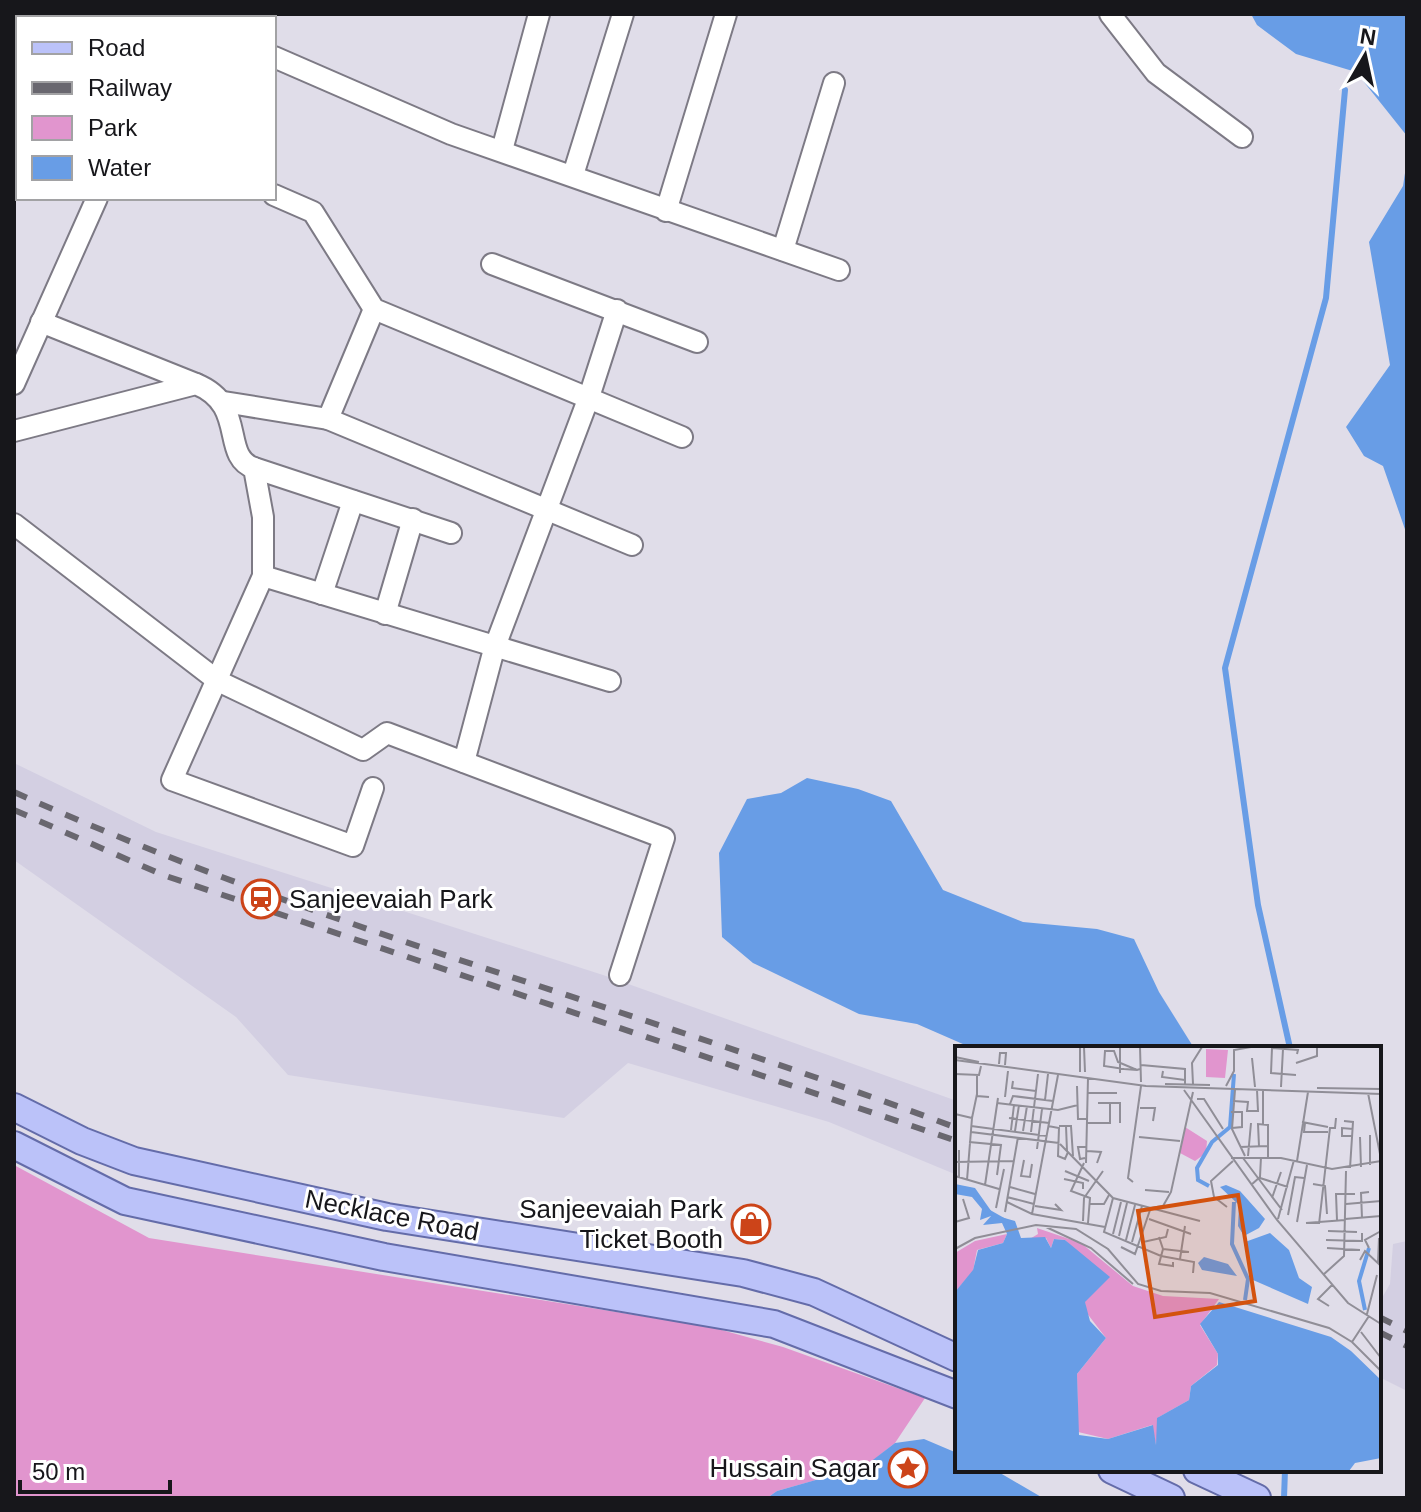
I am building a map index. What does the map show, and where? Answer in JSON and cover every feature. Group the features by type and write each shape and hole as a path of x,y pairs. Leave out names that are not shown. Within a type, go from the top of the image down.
{"main road":[{"name":"Necklace Road","path":"14,1107 82,1141 134,1161 387,1217 743,1273 789,1285 814,1292 955,1357"},
{"name":"Necklace Road","path":"14,1145 125,1201 384,1257 774,1324 955,1394"},
{"path":"125,1201 134,1161"},
{"path":"774,1324 789,1285"},
{"path":"1116,1472 1171,1498"},
{"path":"1201,1472 1252,1495"}],"street":[{"path":"502,150 539,14"},
{"path":"573,175 623,14"},
{"path":"666,211 726,14"},
{"path":"1110,14 1156,73 1242,137"},
{"path":"276,58 451,134 839,270"},
{"path":"783,250 834,83"},
{"path":"276,196 313,212 374,309 682,437"},
{"path":"14,384 96,200"},
{"path":"492,264 697,342"},
{"path":"328,419 374,309"},
{"path":"464,762 494,649 589,397 617,310"},
{"path":"41,322 196,384 224,402 328,419 632,545"},
{"path":"14,431 196,384"},
{"path":"224,402 240,458 254,468 451,533"},
{"path":"254,468 263,517 263,576 172,780 353,846 373,788"},
{"path":"322,594 353,501"},
{"path":"385,614 413,519"},
{"path":"14,524 218,681 363,750 387,733 664,838 620,975"},
{"path":"263,576 494,649 610,681"}],"shaded area":[{"path":"14,763 156,832 603,975 955,1100 955,1174 829,1122 628,1063 564,1118 288,1075 236,1017 14,860"},
{"path":"1407,1241 1407,1391 1381,1378 1381,1300 1390,1284 1393,1244"}],"green space":[{"path":"14,1165 149,1238 711,1327 783,1347 925,1398 895,1443 866,1466 777,1491 767,1498 14,1498"}],"water":[{"path":"1251,14 1407,14 1407,136 1356,72 1296,54 1257,25"},
{"path":"1407,160 1407,535 1383,466 1364,456 1346,427 1390,365 1369,242 1403,186"},
{"path":"807,778 858,789 891,801 943,890 1023,922 1097,929 1134,939 1159,992 1193,1046 967,1046 917,1024 859,1014 753,963 722,937 719,853 747,799 781,793"},
{"name":"Hussain Sagar","path":"924,1439 955,1452 955,1472 998,1472 1043,1498 767,1498 777,1491 865,1466 895,1443"}],"waterway":[{"path":"1290,1046 1258,905 1225,668 1326,298 1345,90"},
{"path":"1284,1498 1285,1472"}],"railway":[{"path":"14,792 246,886 482,968 721,1045 955,1127"},
{"path":"14,810 163,875 955,1140"},
{"path":"1381,1318 1407,1331"},
{"path":"1381,1333 1407,1346"}],"place":[{"name":"Sanjeevaiah Park","path":"261,899"},
{"name":"Sanjeevaiah Park Ticket Booth","path":"751,1224"},
{"name":"Hussain Sagar","path":"908,1468"}]}
